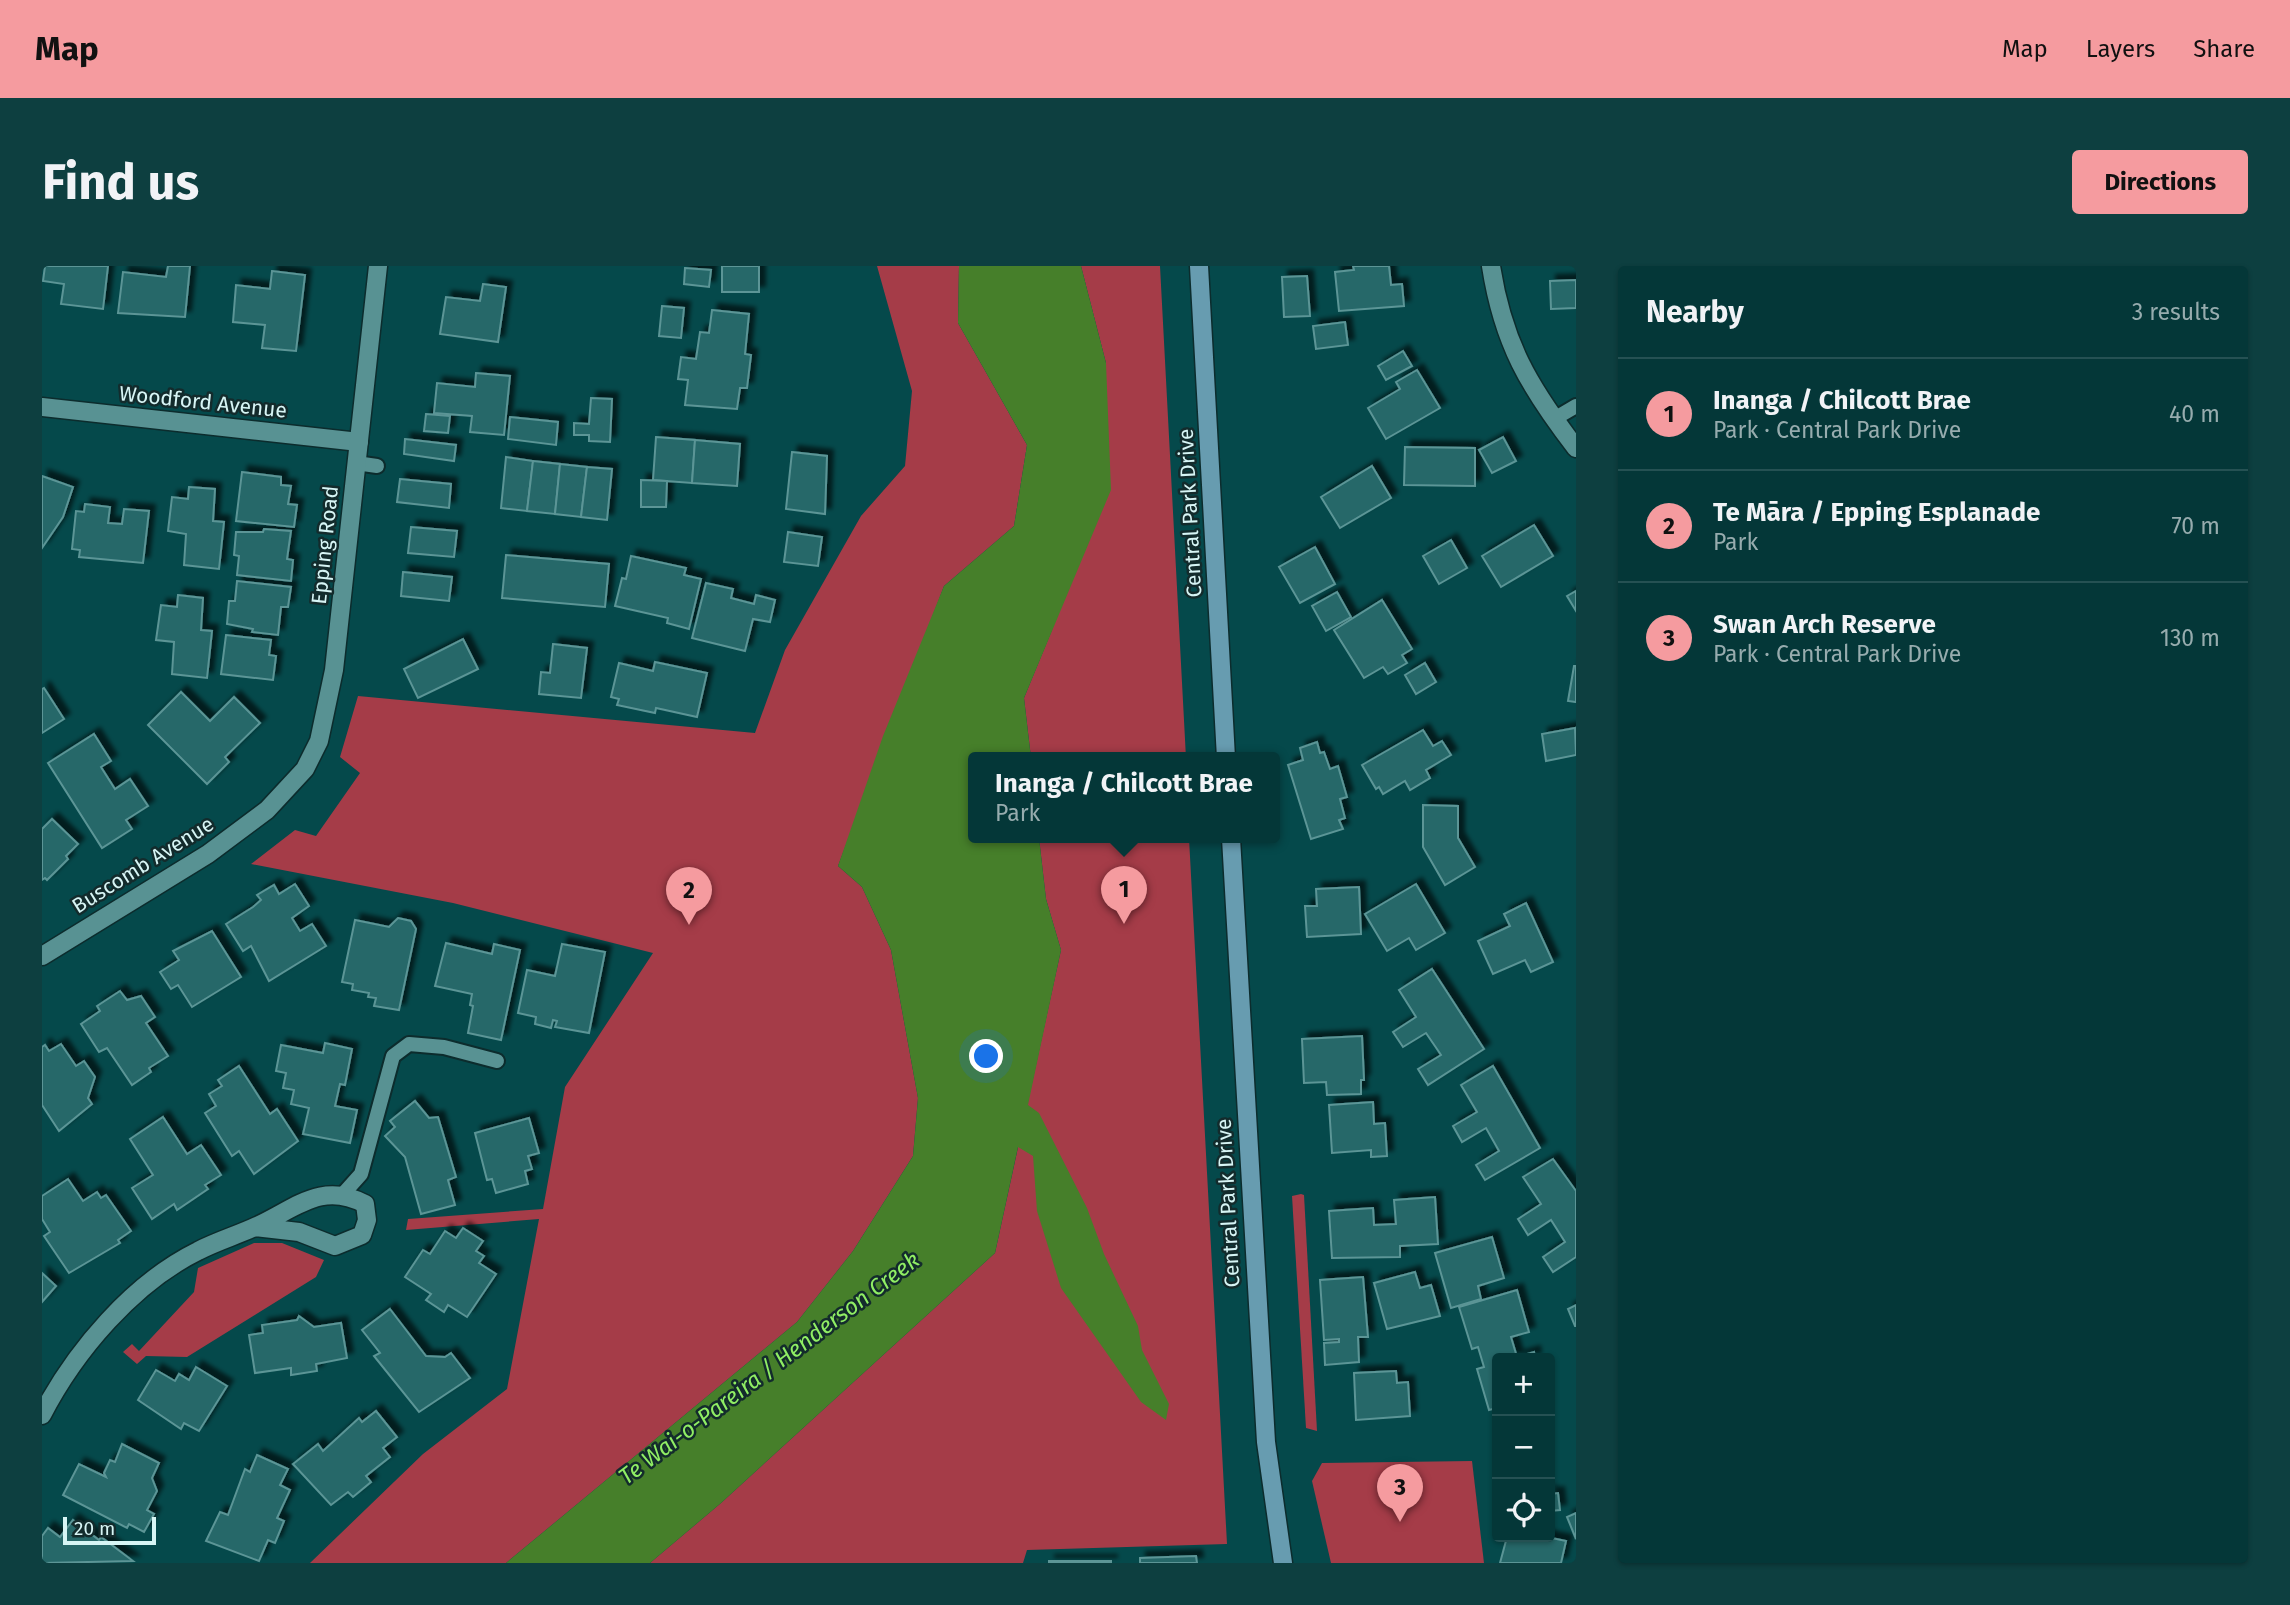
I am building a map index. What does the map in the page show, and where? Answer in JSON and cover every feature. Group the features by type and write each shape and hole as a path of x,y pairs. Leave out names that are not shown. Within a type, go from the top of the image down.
{"main road":[{"name":"Central Park Drive","path":"1199,266 1226,752"},
{"name":"Central Park Drive","path":"1231,843 1266,1442 1283,1563"}],"street":[{"name":"Epping Road","path":"267,810 304,769 319,741 334,670 378,266"},
{"path":"1491,266 1496,296 1512,349 1536,396 1576,447"},
{"name":"Woodford Avenue","path":"42,407 359,442"},
{"name":"Buscomb Avenue","path":"42,956 208,854 267,810"},
{"path":"42,1415 53,1394 104,1328 149,1283 197,1251 256,1227 316,1197 344,1193 365,1204 367,1220 362,1235 335,1246 299,1232 256,1227"}],"lane":[{"path":"1554,419 1576,406"},
{"path":"356,463 377,466"},
{"path":"344,1193 362,1174 393,1056 409,1044 444,1047 497,1060"}],"shaded area":[{"path":"877,266 959,266 958,323 1027,445 1014,526 944,586 838,866 862,887 891,950 918,1098 913,1156 853,1251 797,1322 506,1563 310,1563 423,1454 507,1389 539,1219 406,1230 408,1219 543,1209 565,1087 653,953 453,903 251,864 295,830 316,836 360,773 340,757 358,696 755,733 785,650 861,516 905,466 912,391"},
{"path":"1081,266 1160,266 1186,752 1030,752 1024,698 1052,630 1106,363"},
{"path":"1040,843 1189,843 1227,1544 1027,1550 1023,1563 650,1563 721,1503 995,1253 1061,950 1046,899"},
{"path":"1304,1195 1317,1431 1306,1428 1292,1196"},
{"path":"254,1243 282,1243 324,1260 316,1277 187,1357 146,1356 137,1364 123,1352 132,1344 139,1351 194,1292 198,1268"},
{"path":"1472,1461 1484,1563 1331,1563 1312,1481 1322,1463"}],"water":[{"name":"Te Wai-o-Pareira / Henderson Creek","path":"959,266 1081,266 1106,363 1111,490 1024,698 1030,752 968,752 968,843 1040,843 1046,899 1061,950 1028,1105 1039,1113 1087,1208 1104,1254 1138,1326 1142,1350 1169,1404 1166,1420 1141,1402 1061,1288 1037,1211 1033,1156 1018,1147 995,1253 721,1503 650,1563 506,1563 797,1322 853,1251 913,1156 918,1098 891,950 862,887 838,866 883,736 944,586 1014,526 1027,445 958,323"}],"building":[{"path":"45,266 108,266 103,309 61,304 64,284 43,281"},
{"path":"168,266 190,266 185,317 118,313 123,272 166,277"},
{"path":"722,266 759,266 759,292 722,292"},
{"path":"1353,266 1389,266 1391,285 1402,284 1404,306 1339,311 1335,272 1354,270"},
{"path":"685,268 711,270 709,287 684,284"},
{"path":"272,271 305,275 296,351 262,348 265,325 233,322 236,285 270,289"},
{"path":"1307,276 1310,316 1284,317 1282,277"},
{"path":"1576,280 1576,308 1551,309 1550,281"},
{"path":"483,284 506,287 498,342 440,334 446,297 480,301"},
{"path":"662,306 684,308 681,338 659,336"},
{"path":"712,310 749,314 745,354 751,355 747,388 740,388 737,409 685,405 688,380 678,379 681,357 696,359 700,332 709,333"},
{"path":"1345,322 1348,345 1316,349 1313,326"},
{"path":"1403,351 1412,366 1386,380 1378,366"},
{"path":"1417,370 1440,408 1386,439 1368,408 1400,389 1396,382"},
{"path":"476,373 510,376 504,435 470,432 472,416 434,413 437,383 475,387"},
{"path":"591,398 612,399 610,442 589,441 589,435 574,435 574,423 589,424"},
{"path":"426,414 450,416 448,433 424,431"},
{"path":"510,417 558,422 556,445 508,439"},
{"path":"656,437 695,440 692,483 653,480"},
{"path":"1503,437 1516,461 1492,473 1479,450"},
{"path":"405,439 456,445 454,461 404,454"},
{"path":"695,440 740,444 737,486 692,483"},
{"path":"1405,447 1475,448 1475,486 1404,485"},
{"path":"792,452 827,456 825,514 786,509"},
{"path":"506,457 533,461 527,511 501,508"},
{"path":"533,461 560,464 555,514 527,511"},
{"path":"560,464 587,467 581,517 555,514"},
{"path":"1372,466 1391,498 1340,528 1321,497"},
{"path":"587,467 612,469 607,520 581,517"},
{"path":"242,472 281,477 281,485 291,486 288,504 297,505 294,527 236,521"},
{"path":"42,476 73,487 63,517 42,548"},
{"path":"400,479 451,484 449,508 397,502"},
{"path":"641,480 667,481 666,507 641,507"},
{"path":"189,487 215,489 213,521 224,522 219,569 184,565 186,534 168,531 172,497 188,499"},
{"path":"85,504 110,507 108,523 122,524 124,509 149,511 143,563 79,557 80,550 72,549 76,511 84,512"},
{"path":"1534,525 1553,556 1501,587 1482,556"},
{"path":"411,527 457,531 454,557 408,553"},
{"path":"264,529 291,531 287,559 293,560 291,581 237,575 239,556 234,555 236,532 263,532"},
{"path":"788,532 822,537 818,566 784,562"},
{"path":"1451,540 1467,568 1439,584 1423,556"},
{"path":"1315,547 1335,584 1300,603 1279,567"},
{"path":"506,555 609,564 605,607 502,598"},
{"path":"631,556 686,568 684,575 701,579 689,629 667,623 668,618 615,606 622,578 626,579"},
{"path":"403,572 452,577 449,601 401,596"},
{"path":"237,581 291,587 288,607 281,607 278,635 252,632 253,629 227,624 229,601 235,601"},
{"path":"706,583 733,589 731,598 754,604 756,595 775,600 770,622 753,619 745,651 692,638"},
{"path":"1576,591 1576,611 1567,596"},
{"path":"1337,592 1351,617 1326,631 1312,606"},
{"path":"178,595 203,598 201,630 212,631 207,678 172,674 174,642 156,640 161,605 177,607"},
{"path":"1382,600 1412,649 1402,655 1407,663 1388,674 1383,667 1364,678 1334,630"},
{"path":"226,635 271,640 269,655 276,656 273,680 221,674"},
{"path":"463,639 478,669 418,698 404,669"},
{"path":"553,644 587,648 581,698 539,694 541,672 550,673"},
{"path":"655,662 707,673 697,717 656,708 655,713 617,705 619,699 611,697 619,663 653,671"},
{"path":"1425,663 1436,682 1416,694 1405,675"},
{"path":"1576,666 1576,702 1568,701"},
{"path":"44,688 64,719 42,733 42,689"},
{"path":"181,692 210,721 234,697 260,723 225,757 229,762 207,784 148,725"},
{"path":"1575,728 1576,755 1546,761 1542,734"},
{"path":"1423,730 1433,746 1442,741 1451,755 1426,770 1430,778 1410,790 1405,781 1383,794 1379,787 1376,789 1362,765"},
{"path":"94,734 111,761 101,767 115,789 130,779 148,806 126,820 132,829 102,848 48,763"},
{"path":"1317,742 1330,769 1338,766 1347,797 1340,799 1345,818 1339,820 1343,829 1311,839 1288,765 1303,760 1300,748"},
{"path":"1423,805 1458,806 1458,838 1475,867 1445,885 1423,847"},
{"path":"52,819 78,844 66,856 68,859 47,880 42,880 42,829"},
{"path":"295,884 309,906 292,918 300,931 312,924 326,946 269,981 251,946 243,951 226,924 253,907 261,900 257,895 274,885 279,894"},
{"path":"1416,884 1445,933 1416,950 1409,938 1387,951 1365,914"},
{"path":"1359,887 1361,934 1307,937 1305,906 1317,906 1316,889"},
{"path":"1526,903 1553,962 1531,972 1525,960 1493,974 1478,941 1510,926 1504,914"},
{"path":"398,918 411,921 416,929 399,1010 374,1006 376,998 368,997 369,993 352,990 353,984 342,982 355,920 389,927"},
{"path":"212,931 241,977 192,1007 178,985 171,989 160,972 179,960 173,951"},
{"path":"446,943 492,954 494,944 520,950 501,1040 468,1033 473,1006 470,1005 472,994 435,986"},
{"path":"562,944 605,952 589,1033 555,1027 557,1021 553,1020 551,1028 535,1024 536,1017 518,1013 527,970 555,976"},
{"path":"1432,969 1484,1049 1428,1085 1418,1069 1441,1055 1426,1033 1403,1047 1393,1032 1416,1017 1399,990"},
{"path":"120,991 127,1000 141,996 155,1017 146,1023 168,1056 149,1068 151,1072 132,1085 107,1048 99,1052 81,1024 100,1011 97,1006"},
{"path":"1362,1036 1364,1080 1361,1080 1361,1094 1327,1095 1326,1082 1304,1083 1302,1039"},
{"path":"325,1043 352,1049 345,1085 340,1084 335,1106 357,1110 350,1143 303,1134 309,1108 291,1104 294,1090 283,1088 286,1073 276,1071 281,1045 323,1053"},
{"path":"61,1044 76,1066 84,1061 95,1077 88,1098 92,1104 59,1131 42,1105 42,1047 45,1045 49,1051"},
{"path":"239,1066 270,1114 277,1109 298,1141 254,1174 239,1151 232,1156 205,1113 216,1106 209,1094 222,1086 218,1080"},
{"path":"1493,1066 1540,1148 1485,1180 1476,1165 1499,1151 1486,1128 1462,1142 1453,1126 1477,1112 1461,1085"},
{"path":"415,1101 429,1118 438,1117 456,1177 448,1180 455,1205 421,1214 405,1157 385,1136 395,1127 390,1121"},
{"path":"1373,1102 1374,1124 1385,1123 1387,1156 1371,1157 1371,1150 1332,1153 1329,1105"},
{"path":"163,1117 187,1154 201,1145 221,1175 205,1185 208,1189 177,1210 174,1204 152,1219 132,1188 153,1175 130,1139"},
{"path":"529,1118 539,1153 528,1156 532,1169 525,1171 528,1184 496,1193 492,1179 487,1180 475,1133"},
{"path":"1553,1159 1576,1191 1576,1257 1553,1272 1543,1257 1565,1242 1551,1220 1528,1235 1518,1219 1541,1204 1523,1177"},
{"path":"68,1179 83,1201 97,1192 101,1198 106,1195 131,1231 118,1240 120,1243 69,1273 44,1236 50,1232 42,1219 42,1196"},
{"path":"1435,1197 1438,1244 1400,1246 1400,1257 1332,1258 1329,1211 1373,1208 1374,1225 1396,1224 1394,1200"},
{"path":"463,1228 483,1241 476,1251 484,1256 479,1263 496,1274 467,1317 448,1305 444,1312 426,1300 431,1294 405,1277 423,1250 430,1254 445,1231 456,1238"},
{"path":"1492,1237 1504,1278 1478,1286 1481,1299 1451,1308 1435,1253"},
{"path":"1415,1272 1420,1288 1431,1285 1440,1316 1387,1329 1374,1283"},
{"path":"42,1273 56,1286 42,1302"},
{"path":"1363,1277 1368,1337 1358,1337 1359,1362 1325,1365 1324,1343 1339,1342 1339,1339 1324,1340 1320,1280"},
{"path":"1517,1290 1529,1332 1511,1337 1516,1353 1492,1353 1492,1409 1489,1410 1477,1369 1484,1367 1478,1347 1472,1349 1459,1307"},
{"path":"1576,1305 1576,1326 1575,1326 1568,1309"},
{"path":"390,1309 426,1356 445,1357 451,1353 470,1378 419,1412 374,1356 380,1353 362,1330"},
{"path":"299,1316 314,1327 341,1323 347,1358 316,1364 317,1371 291,1375 291,1368 255,1373 249,1335 263,1333 262,1325 297,1320"},
{"path":"196,1367 227,1386 199,1431 184,1423 181,1429 138,1400 156,1370 175,1381 179,1374 189,1380"},
{"path":"1396,1371 1397,1383 1408,1382 1410,1416 1356,1420 1354,1373"},
{"path":"376,1411 397,1437 383,1448 390,1457 366,1476 371,1482 353,1497 348,1492 331,1505 293,1464 318,1444 323,1451 359,1418 362,1422"},
{"path":"122,1444 159,1463 152,1478 157,1491 147,1510 154,1514 144,1532 129,1524 127,1528 63,1495 79,1464 106,1477 104,1473 110,1460 115,1462"},
{"path":"257,1455 288,1469 280,1485 290,1490 277,1518 284,1521 275,1543 268,1540 259,1561 206,1541 220,1512 228,1515 245,1469 250,1472"},
{"path":"1555,1493 1558,1493 1560,1510 1555,1510"},
{"path":"1576,1513 1576,1539 1567,1517"},
{"path":"73,1520 133,1561 42,1563 42,1536 48,1528 60,1537"},
{"path":"1555,1539 1566,1541 1561,1563 1500,1563 1506,1542 1555,1542"},
{"path":"1196,1556 1197,1563 1140,1563 1140,1558"},
{"path":"1111,1561 1111,1563 1049,1563"}],"place":[{"name":"Inanga / Chilcott Brae","path":"1124,924"},
{"name":"Te Māra / Epping Esplanade","path":"689,925"},
{"name":"Swan Arch Reserve","path":"1400,1522"}]}
